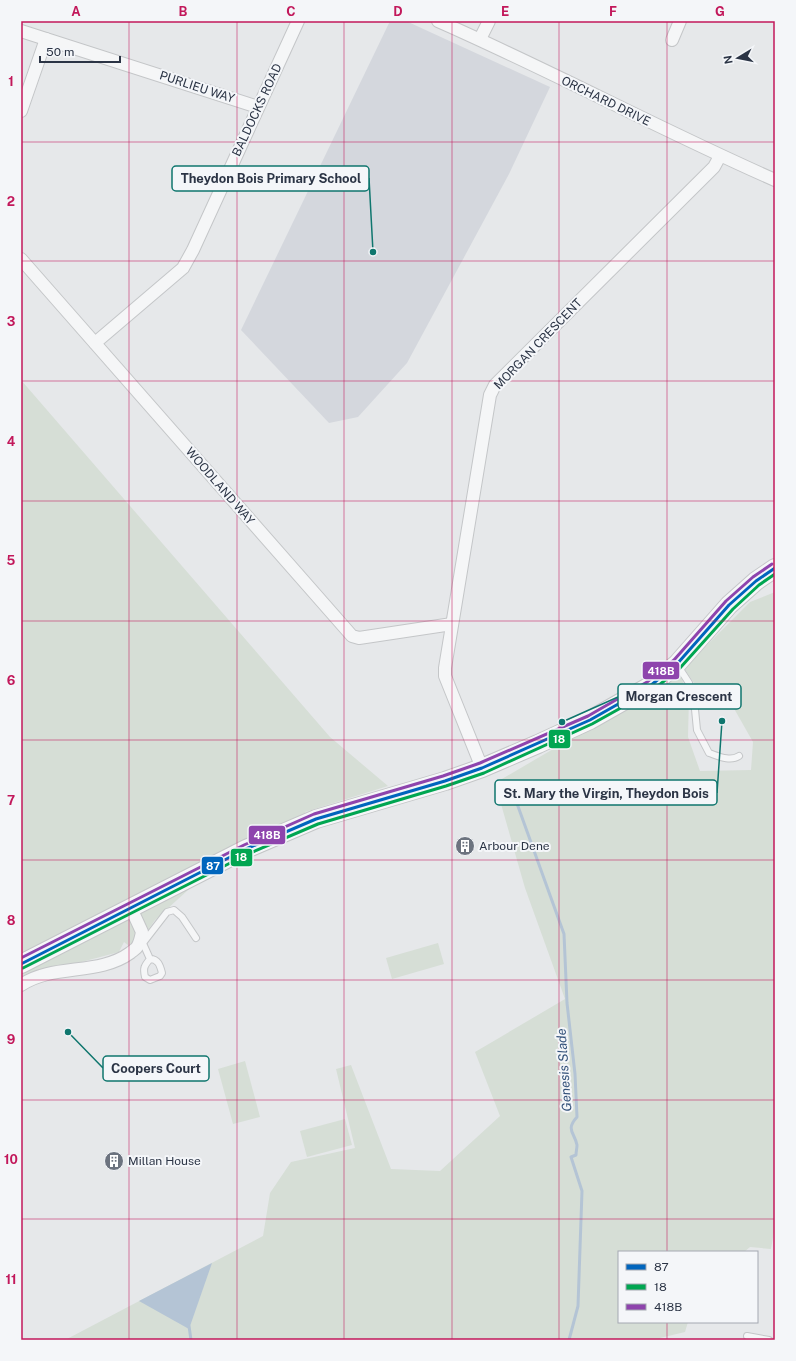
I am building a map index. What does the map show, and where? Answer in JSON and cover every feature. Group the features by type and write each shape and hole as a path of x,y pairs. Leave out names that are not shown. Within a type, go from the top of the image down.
{"street":[{"name":"BALDOCKS ROAD","path":"95,343 182,268 193,250 298,21"},
{"name":"ORCHARD DRIVE","path":"438,21 480,39 720,156 775,180"},
{"path":"480,39 489,21"},
{"path":"672,40 680,21"},
{"name":"PURLIEU WAY","path":"21,31 258,107"},
{"path":"21,111 46,39"},
{"name":"MORGAN CRESCENT","path":"482,768 445,676 445,668 490,395 495,385 714,166 720,156"},
{"name":"WOODLAND WAY","path":"21,259 352,636 360,638 452,624"},
{"path":"21,964 246,849 316,819 446,781 482,768 590,720 650,686 677,664 729,605 756,581 775,568"},
{"path":"21,985 27,981 47,974 104,965 122,959 137,948 142,940 142,932 131,908"}],"lane":[{"path":"677,664 689,683 694,699 697,730 709,753 730,759 739,756"},
{"path":"150,959 142,940 167,912 174,910 182,917 196,938"},
{"path":"747,1336 769,1340"}],"shaded area":[{"path":"390,21 406,21 550,87 509,174 407,363 358,417 329,423 241,330"},
{"path":"21,380 330,737 388,786 305,812 308,817 198,881 155,920 134,950 124,942 119,952 25,977 21,980"},
{"path":"775,592 775,1226 771,1249 750,1247 745,1251 618,1251 618,1323 688,1323 685,1332 660,1338 660,1340 65,1340 263,1236 270,1193 291,1162 355,1148 336,1069 351,1065 391,1169 440,1171 500,1116 475,1052 565,999 525,888 495,783 680,675 689,696 688,737 700,771 751,770 753,742 732,705 698,689 684,668 750,602"},
{"path":"438,943 444,964 392,979 386,958"},
{"path":"245,1061 260,1117 233,1124 218,1069"},
{"path":"345,1119 352,1145 307,1157 300,1131"}],"water":[{"path":"212,1263 189,1329 139,1301"}],"waterway":[{"name":"Genesis Slade","path":"515,798 564,934 567,1003 575,1074 577,1117 573,1121 571,1128 577,1145 576,1155 571,1157 582,1191 578,1306 569,1340"},
{"path":"189,1326 191,1340"}],"transit line":[{"name":"418B","path":"21,958 244,845 314,814 443,776 480,763 588,716 647,682 674,660 726,601 753,577 772,564"},
{"name":"87","path":"21,964 246,849 316,819 445,781 482,768 590,720 650,686 677,664 729,605 756,581 775,568"},
{"name":"18","path":"23,968 248,854 318,824 446,786 484,773 592,724 653,690 680,668 733,609 759,585 775,574"}],"place":[{"name":"Theydon Bois Primary School","path":"373,252"},
{"name":"St. Mary the Virgin, Theydon Bois","path":"722,721"},
{"name":"Morgan Crescent","path":"562,722"},
{"name":"Arbour Dene","path":"465,846"},
{"name":"Coopers Court","path":"68,1032"},
{"name":"Millan House","path":"114,1161"}]}
